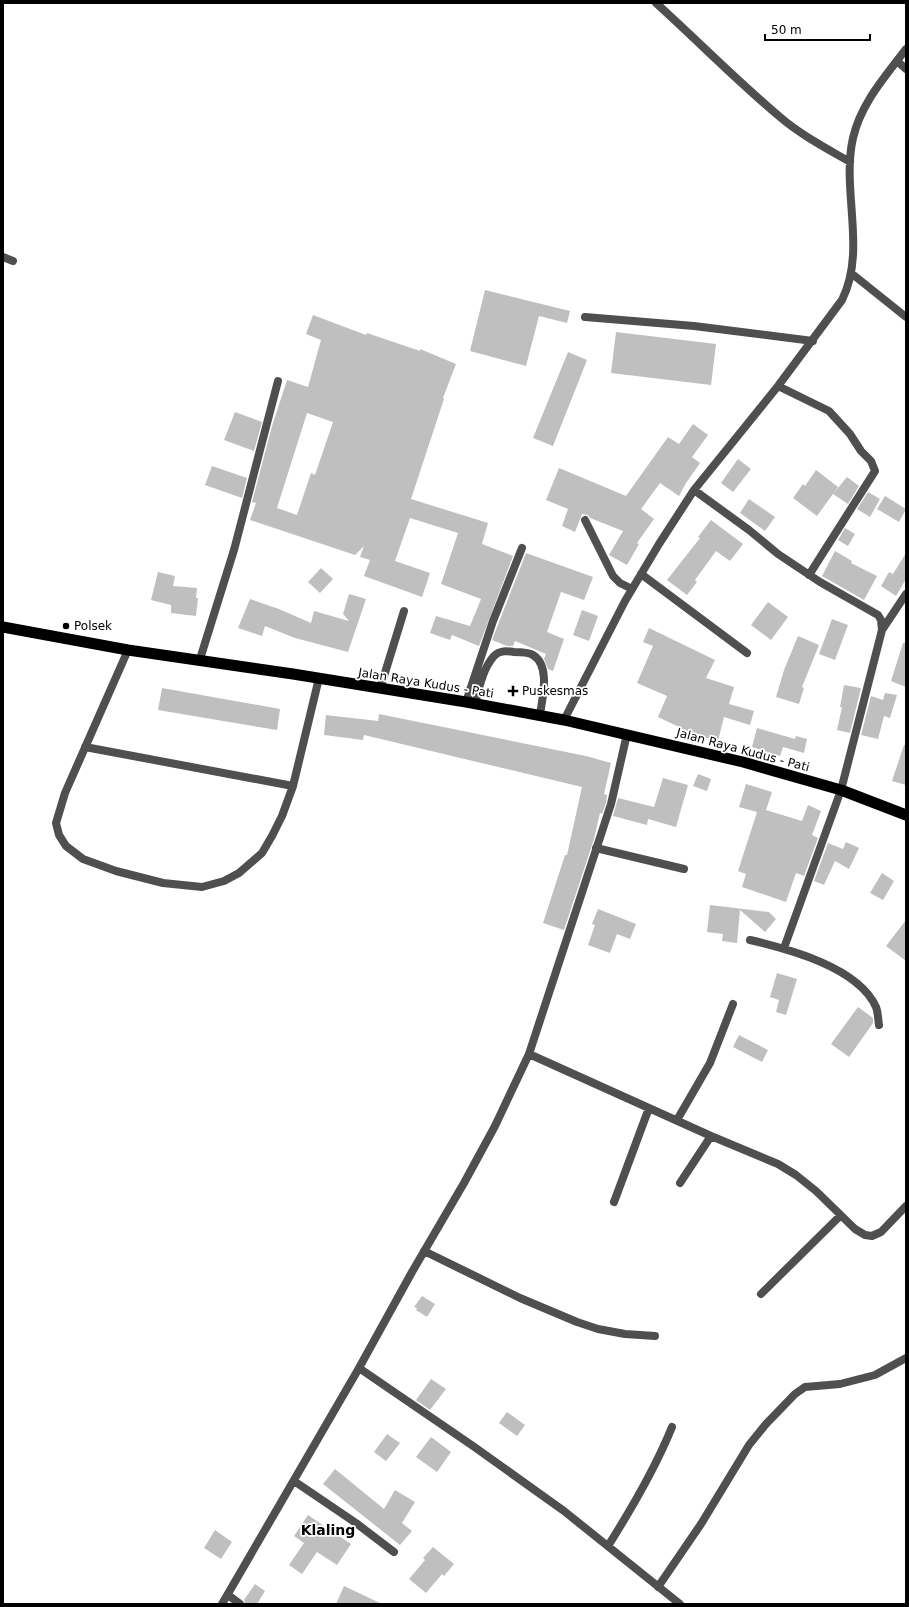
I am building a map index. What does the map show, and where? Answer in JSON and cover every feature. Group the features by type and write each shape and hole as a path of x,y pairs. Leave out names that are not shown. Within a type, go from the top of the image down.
{"highway":[{"name":"Jalan Raya Kudus - Pati","path":"3,627 128,650 200,659 319,678 564,720 743,762 841,790 906,815"}],"street":[{"path":"656,3 718,62 781,118 802,133 850,162"},
{"path":"564,720 632,589 694,490 778,386 813,341 842,300 848,288 853,236 850,162 853,139 861,111 906,49"},
{"path":"897,61 906,69"},
{"path":"3,257 13,261"},
{"path":"850,273 906,317"},
{"path":"585,317 694,326 813,341"},
{"path":"200,659 234,550 278,381"},
{"path":"778,386 828,411 850,434 861,451 871,461 875,471 809,575"},
{"path":"694,490 749,530 778,554 809,575 878,615 882,620 882,630 841,790 784,948"},
{"path":"585,520 613,576 620,583 632,589"},
{"path":"470,703 493,621 522,548"},
{"path":"641,574 747,653"},
{"path":"882,630 906,594"},
{"path":"380,689 404,611"},
{"path":"128,650 65,792 56,823 59,835 66,846 83,859 116,871 163,883 202,887 224,881 239,872 262,853 282,816 293,786 319,678"},
{"path":"470,703 494,656 502,651 525,652 532,654 538,659 544,675 540,716"},
{"path":"222,1604 359,1368 492,1133 529,1054 611,804 627,734"},
{"path":"85,747 293,786"},
{"path":"596,848 684,869"},
{"path":"750,940 784,948 832,967 850,978 861,987 874,1003 878,1013 879,1025"},
{"path":"677,1120 710,1063 733,1004"},
{"path":"529,1054 711,1136 778,1164 796,1175 816,1191 840,1216 855,1229 865,1235 872,1236 881,1232 906,1206"},
{"path":"614,1202 649,1108"},
{"path":"680,1183 711,1136"},
{"path":"761,1294 840,1216"},
{"path":"424,1251 520,1298 577,1322 598,1329 625,1334 655,1336"},
{"path":"658,1587 701,1524 749,1445 766,1424 795,1394 805,1387 840,1384 875,1375 906,1358"},
{"path":"359,1368 473,1446 564,1511 680,1604"},
{"path":"608,1546 635,1503 659,1459 672,1427"},
{"path":"294,1480 356,1523 394,1552"},
{"path":"228,1594 240,1604"}],"building":[{"path":"485,290 570,311 567,323 539,316 526,366 470,351"},
{"path":"313,315 366,335 367,333 420,351 420,349 456,364 443,398 444,399 411,499 488,523 482,544 513,556 479,646 452,635 450,640 430,633 436,616 470,626 481,599 441,584 458,533 410,518 395,561 430,573 422,597 364,576 370,560 360,557 364,546 355,555 250,520 256,503 252,502 272,426 287,380 308,387 321,340 306,334","holes":["307,413 333,422 315,475 311,473 297,515 277,508"]},
{"path":"616,332 716,344 711,385 611,373"},
{"path":"568,352 587,360 553,446 533,438"},
{"path":"235,412 262,422 254,451 224,440"},
{"path":"693,424 708,435 692,457 700,463 679,496 660,483 641,509 654,519 637,543 639,544 627,565 609,555 623,531 590,518 588,515 582,514 575,532 562,526 568,509 546,500 559,468 626,496 668,437 679,444"},
{"path":"738,459 751,469 733,492 721,483"},
{"path":"212,466 247,478 242,498 205,485"},
{"path":"816,470 838,487 817,516 793,498 803,484 805,486"},
{"path":"847,477 859,486 848,504 833,494"},
{"path":"868,492 880,499 870,517 857,509"},
{"path":"885,496 906,509 899,522 877,509"},
{"path":"749,499 775,517 765,531 740,513"},
{"path":"711,520 743,544 730,561 716,551 695,580 697,582 687,595 667,580 700,538 698,537"},
{"path":"845,528 855,534 848,546 838,540"},
{"path":"835,551 852,561 851,563 877,576 864,600 822,576"},
{"path":"526,553 593,577 584,600 561,592 547,632 564,639 553,671 548,669 544,659 546,654 515,641 513,646 507,646 492,640"},
{"path":"906,553 906,579 896,596 881,586 889,572 893,574"},
{"path":"321,568 333,579 320,593 308,582"},
{"path":"158,572 175,576 173,586 197,588 196,598 198,598 196,616 171,613 171,605 151,600"},
{"path":"349,594 366,599 348,652 295,638 265,626 262,636 238,628 250,599 279,609 311,623 314,611 349,621 343,614"},
{"path":"768,602 788,617 771,640 751,625"},
{"path":"582,610 598,616 589,641 573,635"},
{"path":"832,619 848,625 835,660 819,654"},
{"path":"649,628 715,660 706,678 734,687 729,704 754,711 750,725 724,717 718,741 696,735 658,717 667,696 637,683 653,646 643,642"},
{"path":"798,636 819,645 802,687 804,688 799,704 776,697 784,670"},
{"path":"903,643 906,643 906,687 891,681"},
{"path":"844,685 861,688 850,733 837,730 842,707 840,707"},
{"path":"162,688 280,709 277,730 158,710"},
{"path":"885,693 897,695 890,718 884,716 878,739 861,735 871,696 883,700"},
{"path":"379,714 586,756 611,763 604,794 607,795 606,803 602,814 600,813 594,839 564,930 543,923 565,855 567,855 582,787 364,735 363,740 324,735 326,715 378,721"},
{"path":"757,728 795,739 796,736 807,739 804,753 783,747 780,756 752,747"},
{"path":"904,745 906,745 906,785 892,781"},
{"path":"698,774 711,779 707,791 693,786"},
{"path":"663,778 688,785 676,827 648,819 647,825 613,816 618,798 654,807"},
{"path":"746,784 772,792 766,810 802,821 808,805 821,811 812,835 818,838 804,876 796,873 786,902 742,887 746,874 738,871 757,812 739,807"},
{"path":"846,842 859,848 849,869 835,861 824,885 814,881 828,843 843,849"},
{"path":"882,873 894,881 883,900 870,893"},
{"path":"710,905 769,912 776,919 765,932 740,910 737,943 722,941 723,934 707,932"},
{"path":"598,909 636,924 630,939 617,934 610,953 588,945 595,925 592,924"},
{"path":"906,920 906,961 886,946"},
{"path":"777,973 797,979 786,1015 776,1012 779,1000 770,997"},
{"path":"858,1007 873,1018 873,1023 849,1057 831,1044"},
{"path":"739,1035 768,1050 762,1062 733,1047"},
{"path":"422,1296 435,1304 427,1317 414,1307"},
{"path":"431,1379 446,1389 430,1410 416,1400"},
{"path":"507,1412 525,1425 517,1436 499,1423"},
{"path":"387,1434 400,1443 386,1461 374,1452"},
{"path":"431,1437 451,1452 437,1472 416,1457"},
{"path":"335,1469 384,1509 395,1490 415,1502 402,1523 412,1531 400,1545 323,1484"},
{"path":"308,1515 351,1544 337,1565 317,1552 302,1574 289,1565 304,1543 294,1536"},
{"path":"215,1530 232,1542 221,1559 204,1548"},
{"path":"433,1547 454,1564 444,1576 442,1574 426,1593 409,1579 425,1560 423,1558"},
{"path":"255,1584 265,1591 257,1604 245,1604 244,1600"},
{"path":"344,1586 382,1604 336,1604"}],"place":[{"name":"Polsek","path":"66,626"},
{"name":"Puskesmas","path":"513,691"}],"district":[{"name":"Klaling","path":"328,1530"}]}
